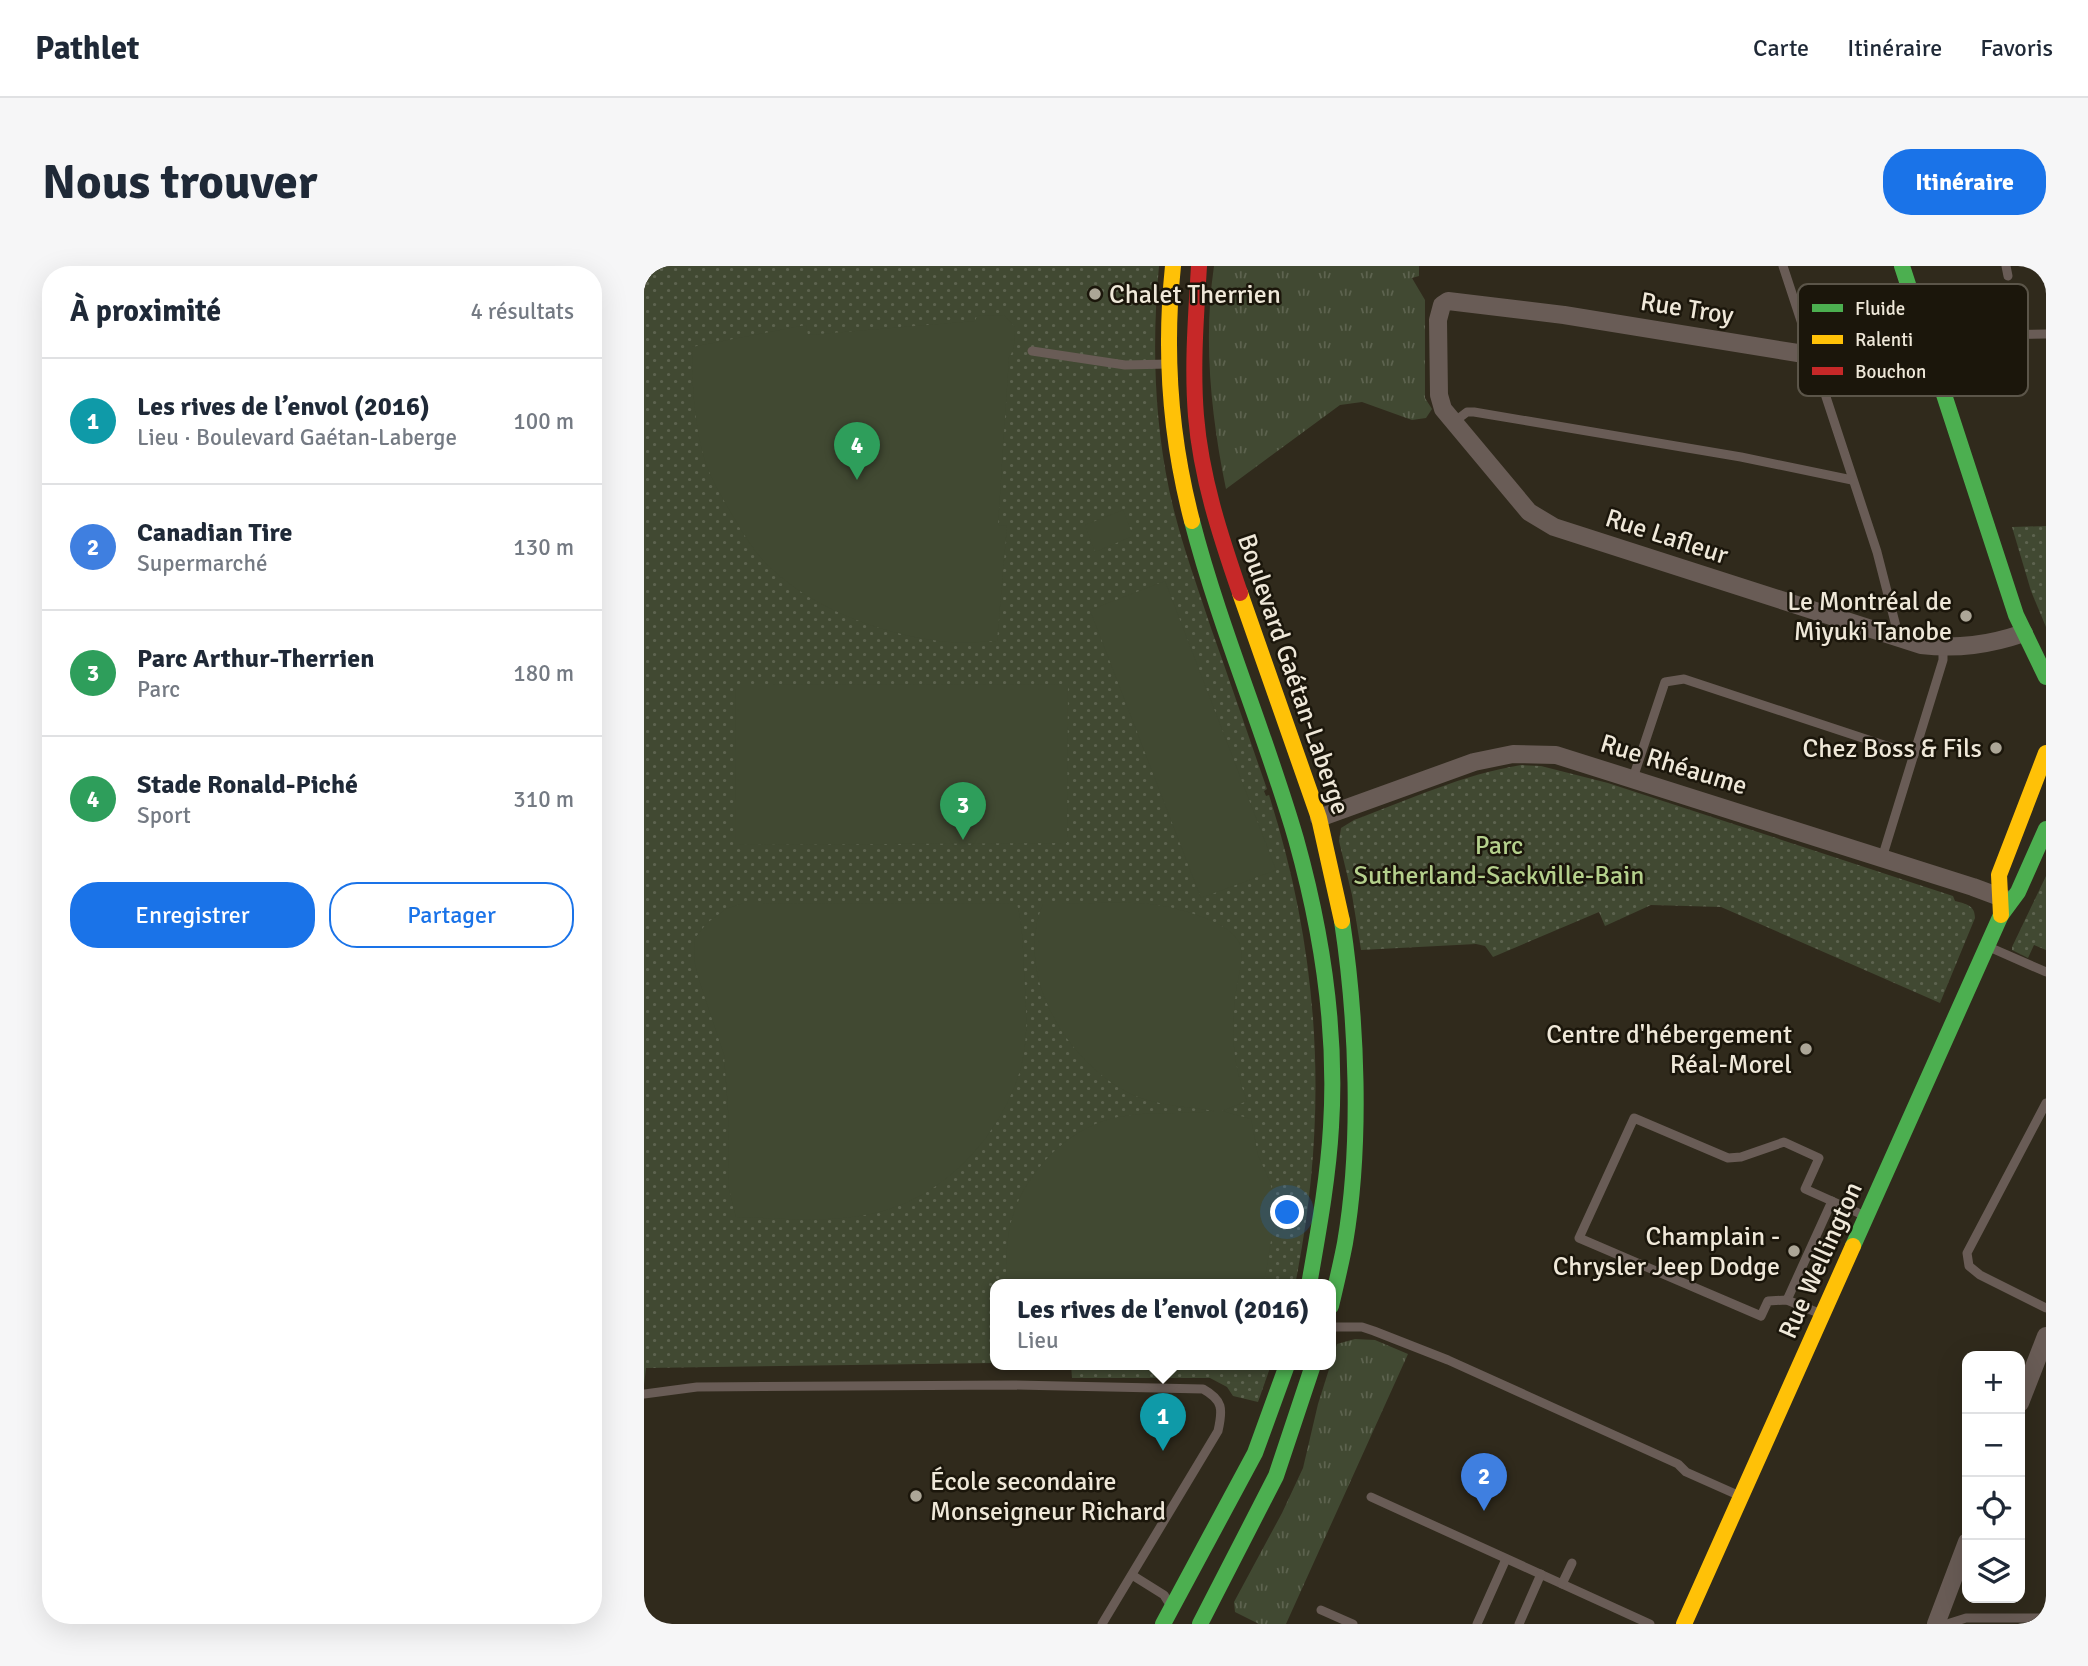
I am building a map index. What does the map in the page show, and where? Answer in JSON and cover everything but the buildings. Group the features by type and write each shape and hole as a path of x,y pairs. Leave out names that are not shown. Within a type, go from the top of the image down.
{"main road":[{"name":"Boulevard Gaétan-Laberge","path":"1173,266 1169,316 1170,364 1174,426 1187,502 1205,566 1287,811 1307,884 1321,959 1329,1027 1331,1126 1320,1226 1310,1279"},
{"name":"Boulevard Gaétan-Laberge","path":"1199,266 1194,363 1196,417 1204,472 1217,528 1319,818 1338,897 1348,961 1354,1052 1354,1161 1345,1242 1336,1283"},
{"path":"1902,266 1908,284"},
{"path":"1945,396 2015,615 2046,677"},
{"name":"Rue Wellington","path":"2004,905 1999,875 2046,752"},
{"name":"Rue Wellington","path":"1684,1624 2004,905 2018,891 2046,829"},
{"path":"1189,1617 1285,1370"},
{"path":"1163,1624 1189,1617 1276,1476 1311,1370"}],"street":[{"name":"Rue Troy","path":"1442,305 1456,300 1798,353"},
{"name":"Rue Lafleur","path":"1442,305 1438,320 1440,395 1443,409 1529,512 1542,522 1900,639 1943,647 1988,644 2024,632"},
{"name":"Rue Rhéaume","path":"1319,818 1462,766 1513,754 1556,755 1882,858 2004,905"},
{"path":"2025,1391 2046,1336"},
{"path":"1936,1624 1962,1555"}],"lane":[{"path":"1783,266 1798,312"},
{"path":"2028,334 2046,334"},
{"path":"1032,351 1125,365 1170,364"},
{"path":"1825,396 1877,552 1900,639"},
{"path":"1454,422 1467,412 1474,412 1741,457 1852,480"},
{"path":"1882,858 1943,660 1943,647"},
{"path":"1633,778 1665,682 1684,679 1914,755"},
{"path":"1987,946 2046,972"},
{"path":"2046,1103 1966,1253 1969,1266 1980,1275 2046,1308"},
{"path":"1822,1315 1787,1300 1768,1301 1761,1317 1579,1238 1634,1118 1728,1158 1741,1157 1784,1142 1819,1158 1805,1189 1866,1217"},
{"path":"1787,1300 1832,1201"},
{"path":"1336,1327 1362,1327 1448,1360 1678,1464 1686,1472 1741,1496"},
{"path":"644,1394 697,1387 1012,1385 1203,1389 1214,1395 1220,1404 1222,1416 1218,1431 1102,1624"},
{"path":"1371,1497 1650,1624"},
{"path":"1477,1624 1506,1559"},
{"path":"1562,1584 1572,1563"},
{"path":"1132,1574 1164,1595 1189,1617"},
{"path":"1519,1624 1541,1574"},
{"path":"1321,1610 1353,1624"},
{"path":"1947,1624 1966,1618 2046,1618"}],"green space":[{"path":"644,266 1159,266 1156,322 1157,406 1169,489 1188,559 1267,789 1264,791 1266,796 1269,795 1300,917 1309,977 1314,1038 1313,1160 1296,1279 990,1279 990,1363 646,1368 644,1385"},
{"path":"1214,266 1419,266 1419,276 1412,278 1425,300 1425,398 1432,409 1426,418 1412,420 1362,402 1340,405 1226,489 1210,378 1209,322"},
{"path":"1004,315 1015,327 1015,335 1014,347 1009,357 998,525 1007,526 997,641 946,642 889,631 839,613 793,586 773,570 745,537 706,464 694,406 692,347 806,325 808,335 975,321 977,316"},
{"path":"1123,510 1133,536 1095,552 1085,525"},
{"path":"2046,526 2046,627 2031,591 2012,527"},
{"path":"1165,581 1276,870 1201,898 1090,610"},
{"path":"1068,684 1067,843 735,845 736,685"},
{"name":"Parc Sutherland-Sackville-Bain","path":"1521,765 1541,766 1608,783 1953,896 1955,901 1972,908 1975,918 1940,1003 1721,907 1651,905 1605,926 1599,912 1493,957 1485,946 1476,944 1361,950 1339,841 1341,828 1354,820 1436,788"},
{"path":"2046,876 2046,950 2034,945 2028,958 2012,950 2012,947"},
{"path":"744,903 1017,904 1026,1008 1021,1067 1012,1092 986,1138 949,1176 927,1192 904,1204 862,1216 808,1219 736,1217 729,1189 724,1055 694,959 695,938 707,923 726,909"},
{"path":"1043,904 1150,904 1203,917 1217,923 1237,939 1241,960 1233,1033 1238,1074 1247,1101 1222,1111 1251,1119 1258,1155 1270,1182 1276,1208 1265,1279 1006,1279 1008,1238 1014,1212 1034,1175 1047,1158 1063,1144 1080,1132 1118,1117 1214,1111 1169,1105 1136,1096 1103,1076 1082,1057 1050,1011 1040,985 1035,958 1036,930"},
{"path":"1355,1339 1375,1340 1408,1354 1286,1624 1259,1624 1235,1612 1234,1602 1303,1468 1329,1370 1336,1370 1337,1344"},
{"path":"1071,1370 1269,1370 1258,1402 1233,1396 1227,1387 1210,1378 1072,1378"}],"traffic: fast":[{"path":"1902,266 1908,284"},
{"path":"1944,396 2016,615 2046,677"},
{"path":"1192,521 1296,839 1320,946 1332,1055 1331,1127 1328,1167 1310,1279"},
{"path":"1853,1246 2001,915 2018,892 2046,829"},
{"path":"1336,1284 1345,1243 1354,1165 1356,1082 1351,999 1342,921"},
{"path":"1163,1624 1255,1453 1285,1370"},
{"path":"1200,1624 1276,1476 1311,1370"}],"traffic: slow":[{"path":"1173,266 1169,330 1171,394 1178,458 1192,521"},
{"path":"1240,593 1319,818 1342,921"},
{"path":"2001,915 1999,875 2046,753"},
{"path":"1684,1624 1853,1246"}],"traffic: jam":[{"path":"1199,266 1194,360 1199,439 1212,506 1240,593"}],"place":[{"name":"Chalet Therrien","path":"1095,294"},
{"name":"Stade Ronald-Piché","path":"857,480"},
{"name":"Le Montréal de Miyuki Tanobe","path":"1966,616"},
{"name":"Chez Boss & Fils","path":"1996,748"},
{"name":"Parc Arthur-Therrien","path":"963,840"},
{"name":"Centre d'hébergement Réal-Morel","path":"1806,1049"},
{"name":"Champlain - Chrysler Jeep Dodge","path":"1794,1251"},
{"name":"Les rives de l’envol (2016)","path":"1163,1451"},
{"name":"École secondaire Monseigneur Richard","path":"916,1496"},
{"name":"Canadian Tire","path":"1484,1511"}]}
